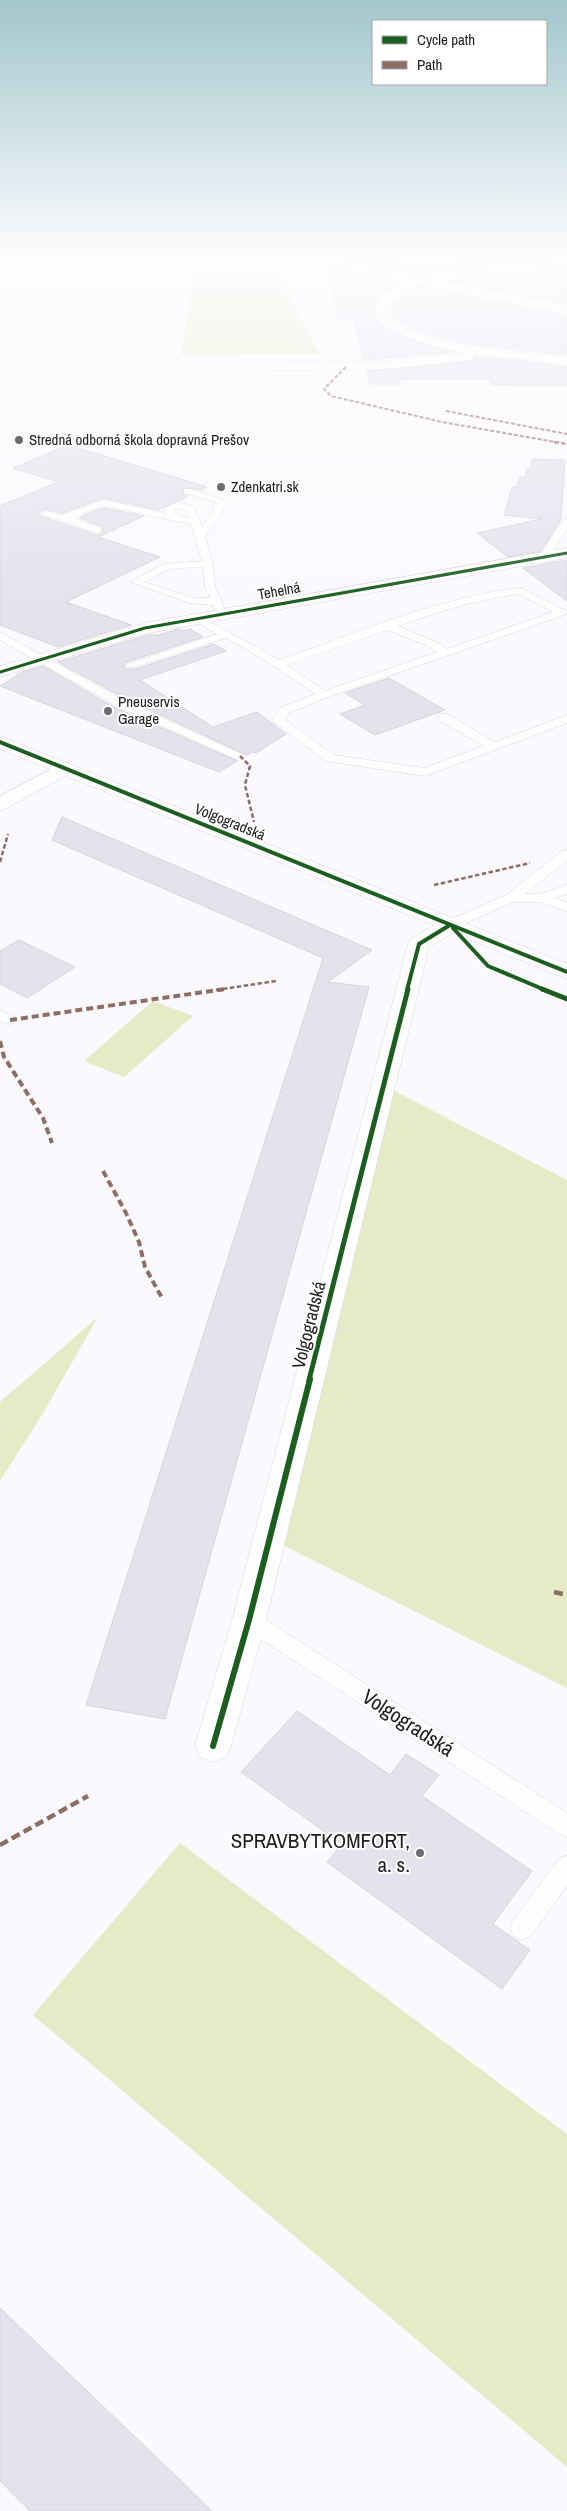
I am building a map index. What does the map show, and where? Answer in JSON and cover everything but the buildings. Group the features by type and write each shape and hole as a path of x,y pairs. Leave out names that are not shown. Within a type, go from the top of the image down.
{"street":[{"name":"Tehelná","path":"0,672 145,628 198,618 220,608 567,553"},
{"name":"Volgogradská","path":"0,742 567,972"},
{"path":"0,804 63,768"},
{"name":"Volgogradská","path":"213,1746 249,1620 419,944 450,924"}],"lane":[{"path":"187,491 221,501 217,514 200,536"},
{"path":"68,518 104,502 176,518 168,510 184,505 192,509 194,522 208,564 210,587 220,608"},
{"path":"45,514 68,518 97,530"},
{"path":"544,557 567,521"},
{"path":"208,564 168,566 135,582 220,608"},
{"path":"278,664 454,603 502,592 521,591 562,613 324,695 284,711 278,721 330,758 425,772 567,719"},
{"path":"198,618 278,664 324,695"},
{"path":"389,626 432,644 445,653"},
{"path":"0,635 38,661 167,727 240,756"},
{"path":"14,644 27,635"},
{"path":"131,665 225,635"},
{"path":"443,717 494,746"},
{"name":"Volgogradská","path":"450,924 511,898 567,854"},
{"path":"511,898 541,898 567,889"},
{"path":"541,898 567,907"},
{"name":"Volgogradská","path":"249,1620 567,1826"},
{"path":"522,1928 567,1867"}],"green space":[{"path":"153,1001 193,1016 124,1077 84,1061"},
{"path":"381,1084 567,1180 567,1688 263,1535"},
{"path":"98,1317 43,1413 0,1481 0,1402"},
{"path":"180,1843 567,2134 567,2467 33,2015"}],"marked path":[{"path":"342,371 324,389 331,396 442,422 567,444"},
{"path":"446,411 567,434"},
{"path":"240,756 250,766 245,785 254,822"},
{"path":"0,862 8,834"},
{"path":"434,885 530,863"},
{"path":"10,1020 276,981"},
{"path":"0,1041 4,1057 43,1118 52,1143"},
{"path":"103,1171 126,1213 139,1242 145,1267 162,1298"},
{"path":"554,1592 567,1595"},
{"path":"0,1845 88,1796"}],"cycle path":[{"path":"0,672 145,628 567,553"},
{"path":"0,742 567,972"},
{"path":"213,1746 249,1620 419,944 450,925"},
{"path":"453,928 488,966 567,999"}],"place":[{"name":"Stredná odborná škola dopravná Prešov","path":"19,440"},
{"name":"Zdenkatri.sk","path":"221,487"},
{"name":"Pneuservis Garage","path":"108,711"},
{"name":"SPRAVBYTKOMFORT, a. s.","path":"420,1853"}]}
